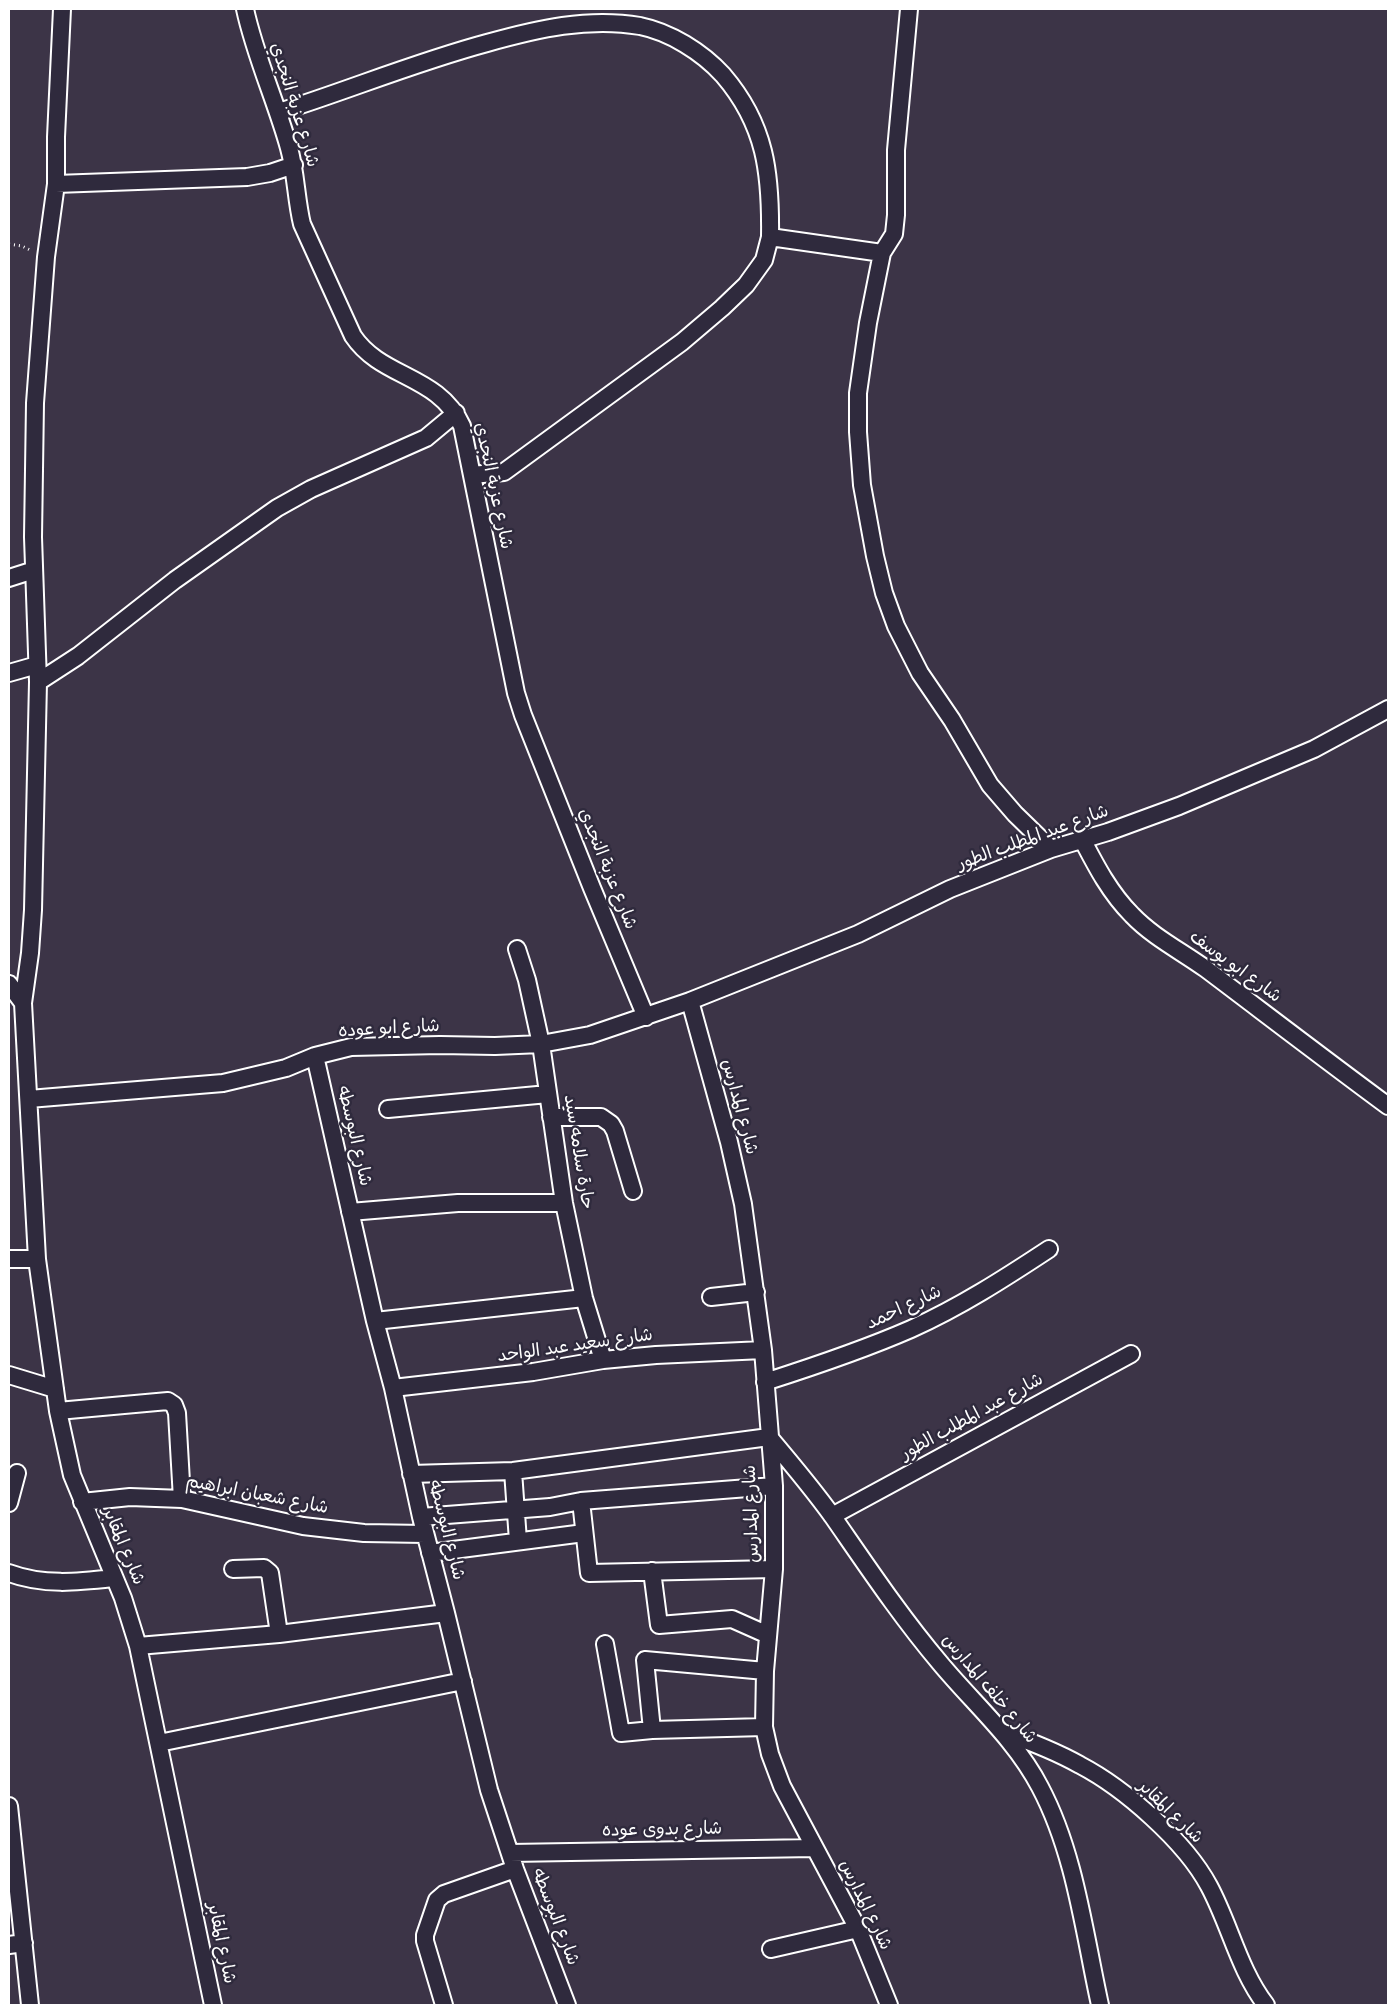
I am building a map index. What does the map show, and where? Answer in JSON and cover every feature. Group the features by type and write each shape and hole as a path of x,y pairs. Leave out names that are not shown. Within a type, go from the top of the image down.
{"street":[{"name":"شارع المقابر","path":"62,9 56,137 56,184 46,257 35,403 34,570 38,682 33,910 30,953 23,1003 37,1259 58,1411 72,1475 126,1606 138,1646 213,2005"},
{"name":"شارع عزبة النجدي","path":"245,9 250,31 279,112 294,166 297,205 302,224 353,336 369,354 429,387 456,413 462,426 512,674 523,715 646,1017"},
{"path":"909,9 896,150 896,215 894,234 882,253 868,323 858,394 858,432 862,486 884,593 896,626 920,673 952,720 990,785 1015,814 1051,849"},
{"path":"279,112 455,52 540,30 604,22 642,26 681,41 711,62 734,88 750,115 763,148 771,194 770,237 764,260 746,285 682,342 504,472 472,475"},
{"path":"56,184 247,177 294,166"},
{"path":"770,237 882,253"},
{"path":"38,682 78,656 175,580 277,508 311,489 426,438 456,413"},
{"path":"9,578 34,570"},
{"path":"9,673 38,664"},
{"name":"شارع عبد المطلب الطور","path":"690,1001 858,934 950,889 1051,849 1108,832 1257,774 1314,749 1388,709"},
{"name":"شارع ابو يوسف","path":"1082,839 1107,885 1132,915 1388,1106"},
{"name":"حارة سلامه سيد","path":"517,949 531,996 541,1044 564,1203 584,1298 603,1360"},
{"path":"9,984 23,1003"},
{"name":"شارع ابو عوده","path":"29,1099 223,1083 286,1068 315,1056 360,1047 541,1044 590,1034 690,1001"},
{"name":"شارع المدارس","path":"690,1001 743,1204 756,1292 762,1350 774,1486 774,1569 765,1671 764,1727 770,1754 782,1786 858,1929 885,2005"},
{"name":"شارع البوسطه","path":"315,1056 374,1320 393,1388 425,1534 489,1790 510,1853 567,2005"},
{"path":"388,1108 548,1094"},
{"path":"551,1117 601,1116 611,1124 615,1131 633,1191"},
{"path":"350,1212 458,1203 564,1203"},
{"name":"شارع احمد","path":"765,1382 840,1358 913,1328 983,1292 1049,1249"},
{"path":"9,1259 37,1259"},
{"path":"711,1297 756,1292"},
{"path":"374,1320 584,1298"},
{"name":"شارع سعيد عبد الواحد","path":"393,1388 533,1372 603,1360 665,1354 762,1350"},
{"name":"شارع عبد المطلب الطور","path":"832,1516 1131,1354"},
{"path":"9,1375 55,1390"},
{"path":"58,1411 168,1401 172,1403 177,1413 182,1500"},
{"path":"411,1474 513,1471 769,1436"},
{"name":"شارع خلف المدارس","path":"769,1436 832,1516 873,1577 940,1664 1016,1748 1040,1787 1058,1828 1071,1871 1100,2005"},
{"path":"513,1471 518,1541"},
{"path":"9,1503 17,1473"},
{"path":"421,1517 550,1507 581,1501 774,1486"},
{"name":"شارع شعبان ابراهيم","path":"82,1502 130,1497 182,1500 303,1526 364,1533 425,1534"},
{"path":"581,1501 589,1572 774,1569"},
{"path":"430,1553 584,1533"},
{"path":"233,1569 264,1568 270,1573 279,1634"},
{"path":"652,1571 659,1625 732,1619 768,1635"},
{"path":"9,1573 45,1582 67,1583 114,1578"},
{"path":"138,1646 279,1634 446,1613"},
{"path":"605,1644 621,1733 652,1730 764,1727"},
{"path":"652,1730 646,1660 765,1671"},
{"path":"159,1744 463,1681"},
{"name":"شارع المقابر","path":"1002,1731 1043,1746 1082,1766 1118,1790 1168,1833 1209,1886 1250,1982 1266,2005"},
{"path":"9,1806 17,1944 30,2005"},
{"name":"شارع بدوى عوده","path":"510,1853 814,1848"},
{"path":"444,2005 425,1941 425,1935 437,1900 444,1894 516,1869"},
{"path":"771,1949 858,1929"}],"path":[{"path":"9,244 22,246 46,257"}]}
